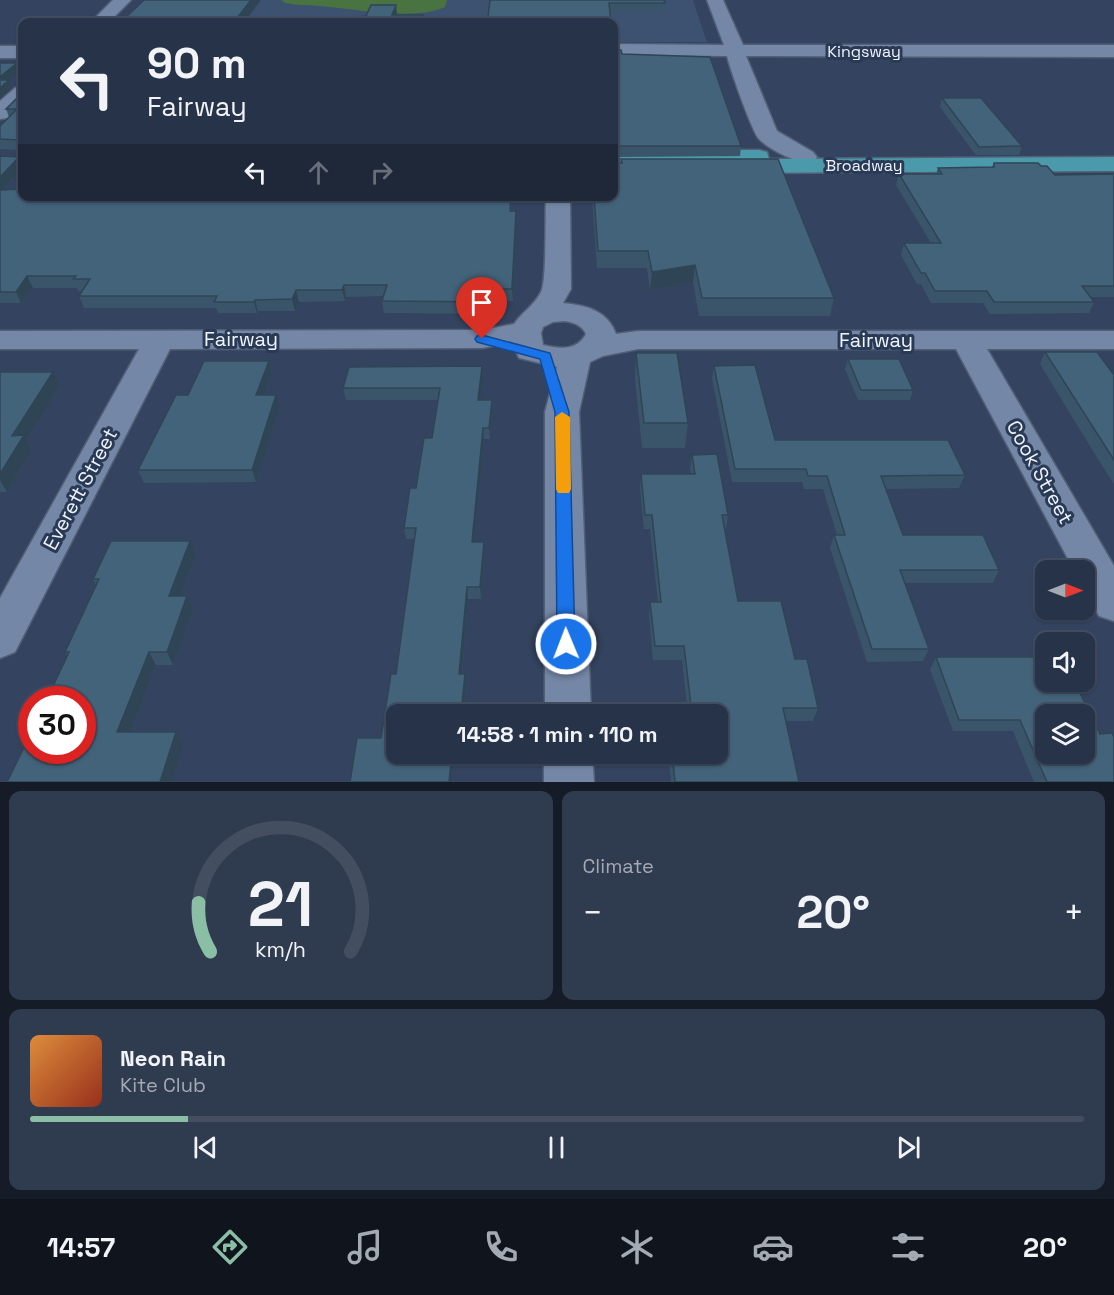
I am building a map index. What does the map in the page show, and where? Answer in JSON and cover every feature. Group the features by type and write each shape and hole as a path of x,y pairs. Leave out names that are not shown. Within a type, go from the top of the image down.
{"main road":[{"name":"Broadway","path":"618,158 1114,157"},
{"name":"Broadway","path":"618,166 1114,164"}],"street":[{"path":"103,18 123,0"},
{"path":"715,0 766,132 805,157"},
{"name":"Kingsway","path":"618,50 1114,51"},
{"path":"0,52 18,52"},
{"path":"0,113 18,96"},
{"path":"557,201 557,289 561,337 568,704"},
{"name":"Fairway","path":"0,340 561,337 638,340 1114,340"},
{"name":"Everett Street","path":"0,639 160,339"},
{"name":"Cook Street","path":"966,340 1114,604"},
{"path":"568,764 569,782"}],"shaded area":[{"path":"261,0 693,0 707,42 618,42 618,18 248,18"}],"green space":[{"path":"281,0 447,0 445,7 430,12 394,13 299,5 285,3"}],"building":[{"path":"144,0 251,0 237,18 125,18"},
{"path":"490,0 664,0 665,3 609,3 611,18 488,17"},
{"path":"371,5 396,5 392,15 423,15 422,18 352,18 366,16"},
{"path":"618,49 622,54 710,57 741,146 619,146"},
{"path":"0,63 17,63 0,77"},
{"path":"0,80 9,80 0,88"},
{"path":"18,97 18,140 0,139 0,126 17,109 6,109"},
{"path":"942,98 981,98 1022,146 979,147"},
{"path":"0,156 18,158 0,177"},
{"path":"621,159 778,159 834,298 702,298 695,265 652,272 648,251 598,251 594,201 618,201 618,163 622,163"},
{"path":"994,163 1038,163 1041,166 1047,166 1055,175 1114,174 1114,286 1082,286 1094,302 994,302 987,291 935,291 925,273 921,273 904,243 941,243 899,174 942,174 938,168 994,167"},
{"path":"18,189 18,201 511,201 510,211 516,211 512,289 499,289 499,302 382,301 387,285 344,285 342,290 296,290 292,299 214,302 217,296 79,296 90,279 73,279 76,276 27,276 16,292 0,292 0,190"},
{"path":"1045,352 1097,352 1114,375 1114,460"},
{"path":"636,353 677,353 688,423 644,423"},
{"path":"848,359 899,359 913,390 861,390"},
{"path":"204,361 269,361 256,395 276,395 252,470 138,470 176,395 188,395"},
{"path":"755,365 775,440 948,440 965,475 881,476 903,535 983,535 999,570 900,570 929,649 872,649 834,535 845,535 827,476 808,476 806,469 735,469 714,366"},
{"path":"482,366 478,400 492,400 489,428 483,428 472,542 484,542 480,587 467,587 459,674 465,674 462,704 386,704 391,674 396,674 416,528 404,528 410,488 416,488 424,438 432,438 440,388 343,388 349,367"},
{"path":"0,372 53,372 12,436 24,435 0,474"},
{"path":"717,454 728,515 722,515 738,601 781,601 795,659 807,659 818,708 783,708 799,782 675,782 673,764 728,764 728,704 691,704 684,646 655,646 650,602 661,602 652,515 645,515 641,474 695,474 692,455"},
{"path":"111,541 190,541 169,596 187,596 167,652 149,652 117,732 176,732 160,782 7,782 18,760 18,764 96,764 96,686 53,686 69,652 65,652 99,579 93,579"},
{"path":"936,657 1035,657 1035,692 1079,692 1085,704 1035,704 1035,754 1020,720 959,720"},
{"path":"386,706 386,764 451,764 449,782 350,782 357,738 381,738"},
{"path":"1095,724 1100,734 1112,733 1114,737 1114,782 1047,782 1039,764 1095,764"}],"slow traffic":[{"path":"562,417 564,489"}],"route":[{"path":"482,339 546,356 562,412 566,644"}]}
